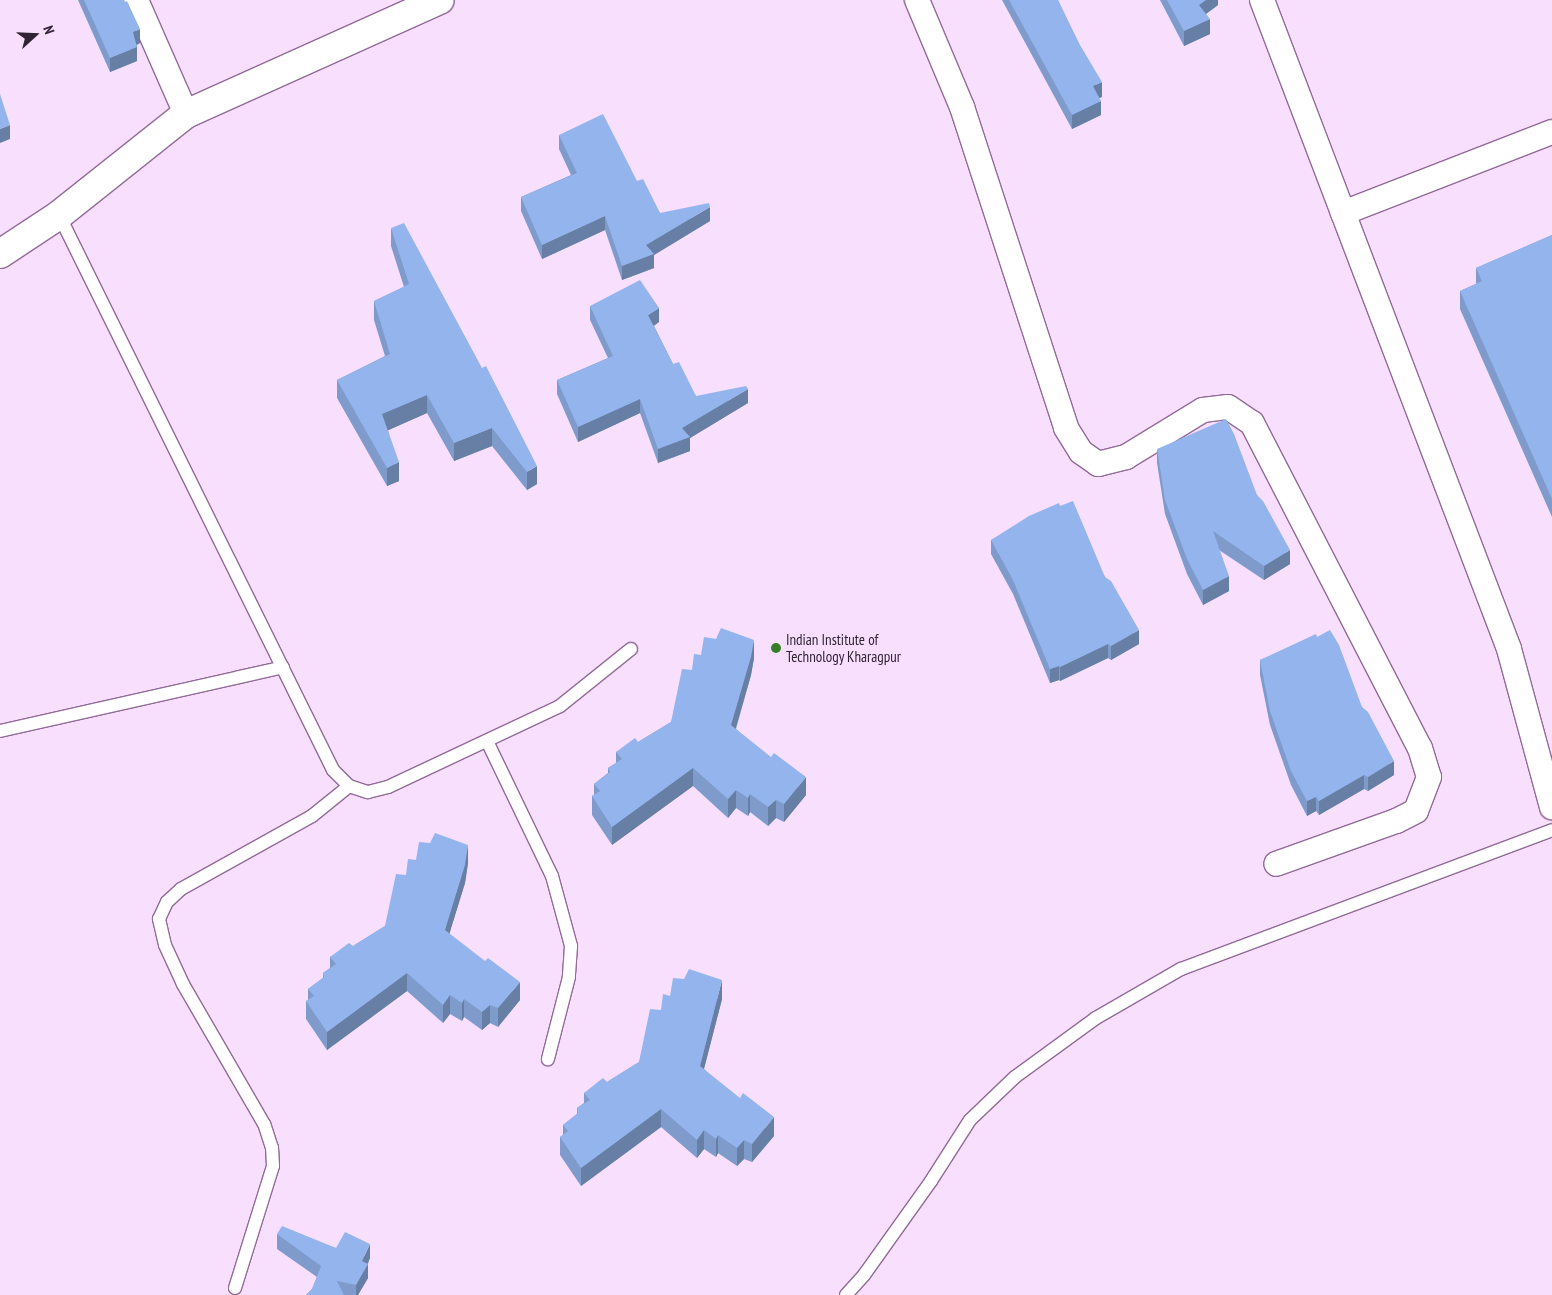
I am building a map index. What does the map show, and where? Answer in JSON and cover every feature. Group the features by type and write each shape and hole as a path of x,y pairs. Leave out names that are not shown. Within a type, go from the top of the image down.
{"street":[{"path":"136,0 186,114"},
{"path":"0,254 59,215 186,114 440,0"},
{"path":"917,0 962,107 1066,428 1081,452 1098,464 1126,458 1203,410 1228,407 1252,423 1420,748 1429,777 1416,811 1396,821 1276,864"},
{"path":"1262,0 1509,650 1552,807"},
{"path":"1344,213 1552,132"}],"lane":[{"path":"59,215 333,770 349,786 368,792 388,787 487,742 560,706 630,650"},
{"path":"0,731 283,667"},
{"path":"487,742 552,876 570,946 569,977 548,1059"},
{"path":"235,1288 273,1166 272,1148 264,1124 183,984 165,944 159,919 166,902 181,889 312,816 349,786"},
{"path":"846,1295 864,1275 909,1212 970,1120 1015,1078 1096,1018 1181,969 1552,830"}],"building":[{"path":"84,0 127,1 140,29 133,32 137,47 110,58"},
{"path":"1009,0 1058,0 1080,45 1102,82 1093,86 1101,101 1072,115"},
{"path":"1167,0 1206,0 1199,5 1210,19 1184,31"},
{"path":"0,94 10,125 0,129"},
{"path":"603,114 637,181 643,179 660,213 709,203 710,207 646,245 654,254 622,266 605,216 542,245 521,197 577,173 559,135"},
{"path":"404,223 482,368 486,366 537,466 527,472 492,428 454,443 427,395 382,414 399,462 387,468 337,380 390,354 374,301 409,284 391,228"},
{"path":"1552,235 1552,499 1460,291 1482,281 1476,268"},
{"path":"640,280 659,308 648,315 673,364 679,362 696,396 746,386 748,389 682,428 690,437 658,449 640,399 578,427 557,380 613,356 590,306"},
{"path":"1226,419 1234,434 1257,495 1263,501 1290,550 1264,566 1213,531 1229,576 1203,590 1187,559 1165,500 1157,449"},
{"path":"1073,501 1105,577 1111,581 1139,630 1111,646 1108,644 1060,667 1050,669 1013,580 991,540 1029,516 1059,503 1060,506"},
{"path":"721,628 754,640 751,657 731,725 771,757 774,753 806,777 784,804 776,800 768,807 750,794 748,798 736,790 728,799 693,768 612,827 592,796 600,791 594,784 610,772 608,768 622,759 616,752 635,738 638,742 671,722 682,669 692,670 694,654 701,655 704,637 716,639"},
{"path":"1330,630 1339,645 1362,707 1368,712 1394,761 1368,777 1364,775 1319,801 1316,797 1307,801 1291,771 1270,711 1260,660 1316,634 1317,637"},
{"path":"435,833 468,845 465,865 445,930 485,961 488,958 520,982 498,1008 490,1005 482,1012 464,999 462,1003 450,995 443,1005 407,973 327,1032 306,1001 314,996 308,989 324,977 323,973 336,964 330,957 349,943 353,946 385,926 396,874 406,875 408,859 416,860 419,842 430,843"},
{"path":"689,969 722,980 700,1066 740,1098 743,1093 774,1117 752,1144 744,1140 737,1148 718,1135 716,1139 704,1130 697,1140 661,1109 581,1168 560,1137 568,1131 563,1125 578,1113 577,1108 590,1100 584,1093 603,1078 607,1082 639,1062 650,1009 661,1010 663,994 670,996 673,978 684,979"},
{"path":"282,1226 336,1248 345,1232 370,1244 362,1261 368,1264 356,1285 337,1281 344,1295 306,1295 312,1289 321,1266 277,1234"}],"place":[{"name":"Indian Institute of Technology Kharagpur","path":"776,648"}]}
